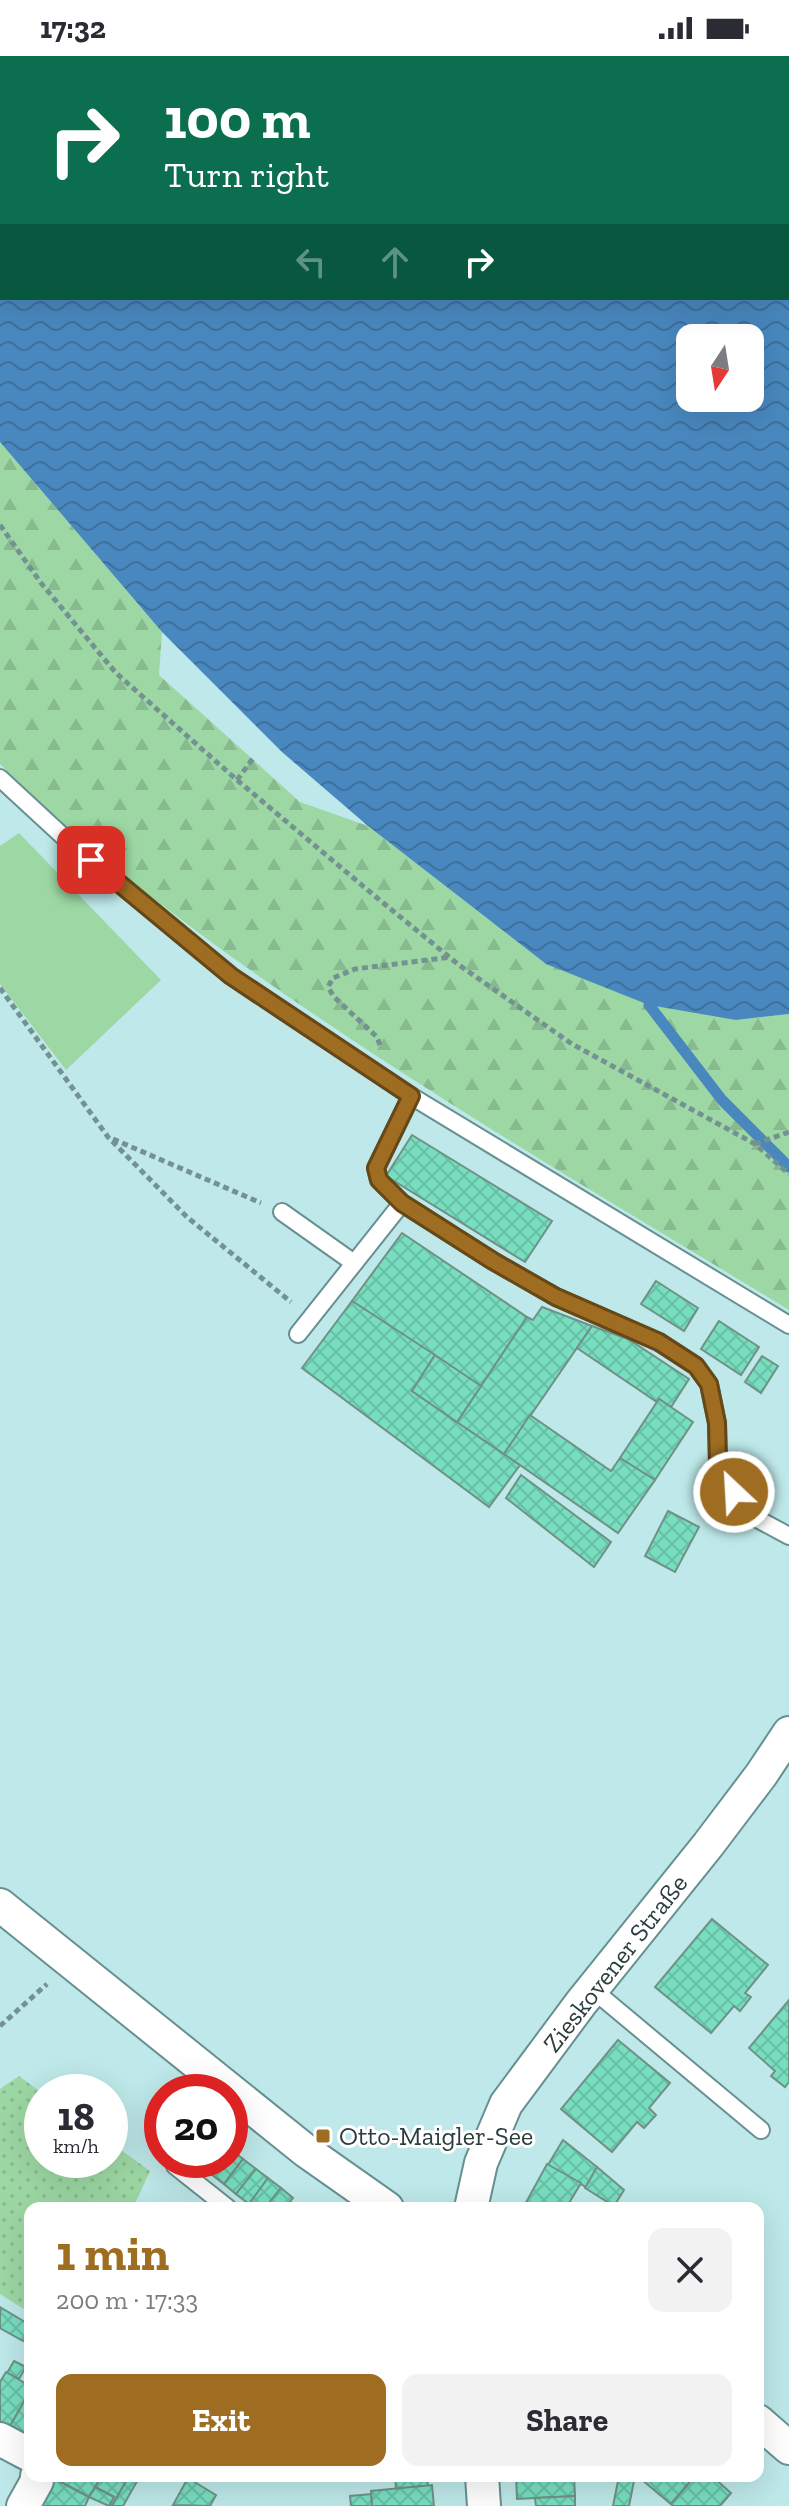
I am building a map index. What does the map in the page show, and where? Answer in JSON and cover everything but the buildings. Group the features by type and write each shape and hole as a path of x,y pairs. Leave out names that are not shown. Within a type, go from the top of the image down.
{"street":[{"name":"Zieskovener Straße","path":"472,2202 481,2163 506,2104 592,1989 708,1845 789,1733"},
{"path":"0,1905 306,2151 365,2202"},
{"path":"764,2426 789,2448"},
{"path":"0,2439 24,2452"},
{"path":"23,2506 36,2482"},
{"path":"482,2482 484,2506"}],"lane":[{"path":"0,778 68,841 231,976 378,1076 789,1325"},
{"path":"411,1096 376,1168 379,1180 402,1203 493,1261 556,1297 659,1342 696,1366 709,1384 717,1423 718,1463 750,1515 789,1536"},
{"path":"298,1334 402,1203"},
{"path":"282,1212 354,1263"},
{"path":"592,1989 761,2130"},
{"path":"190,2178 220,2202"}],"path":[{"path":"0,525 41,583 116,673 237,780 451,957 572,1044 755,1144 789,1174"},
{"path":"237,780 254,757"},
{"path":"378,1076 385,1057 377,1037 334,997 328,987 333,978 355,969 451,957"},
{"path":"0,988 108,1137 187,1217 311,1318"},
{"path":"755,1144 789,1132"},
{"path":"108,1137 282,1212"},
{"path":"0,2026 71,1960"}],"green space":[{"path":"0,442 162,632 159,675 300,802 368,826 546,964 736,1020 789,1014 789,1310 515,1144 248,969 79,839 0,764"},
{"path":"19,833 161,980 66,1070 0,984 0,846"},
{"path":"19,2076 24,2080 24,2178 128,2178 128,2155 144,2167 144,2178 147,2178 136,2202 24,2202 24,2309 0,2294 0,2089"}],"water":[{"path":"0,300 789,300 789,1014 736,1020 649,1005 546,964 368,826 282,752 162,632 0,442"}],"waterway":[{"path":"649,1005 722,1100 789,1167"}],"place":[{"name":"Otto-Maigler-See","path":"323,2136"}],"route":[{"path":"91,860 231,976 411,1096 376,1168 379,1180 402,1203 556,1297 659,1342 696,1366 709,1384 717,1423 718,1463 734,1492"}]}
